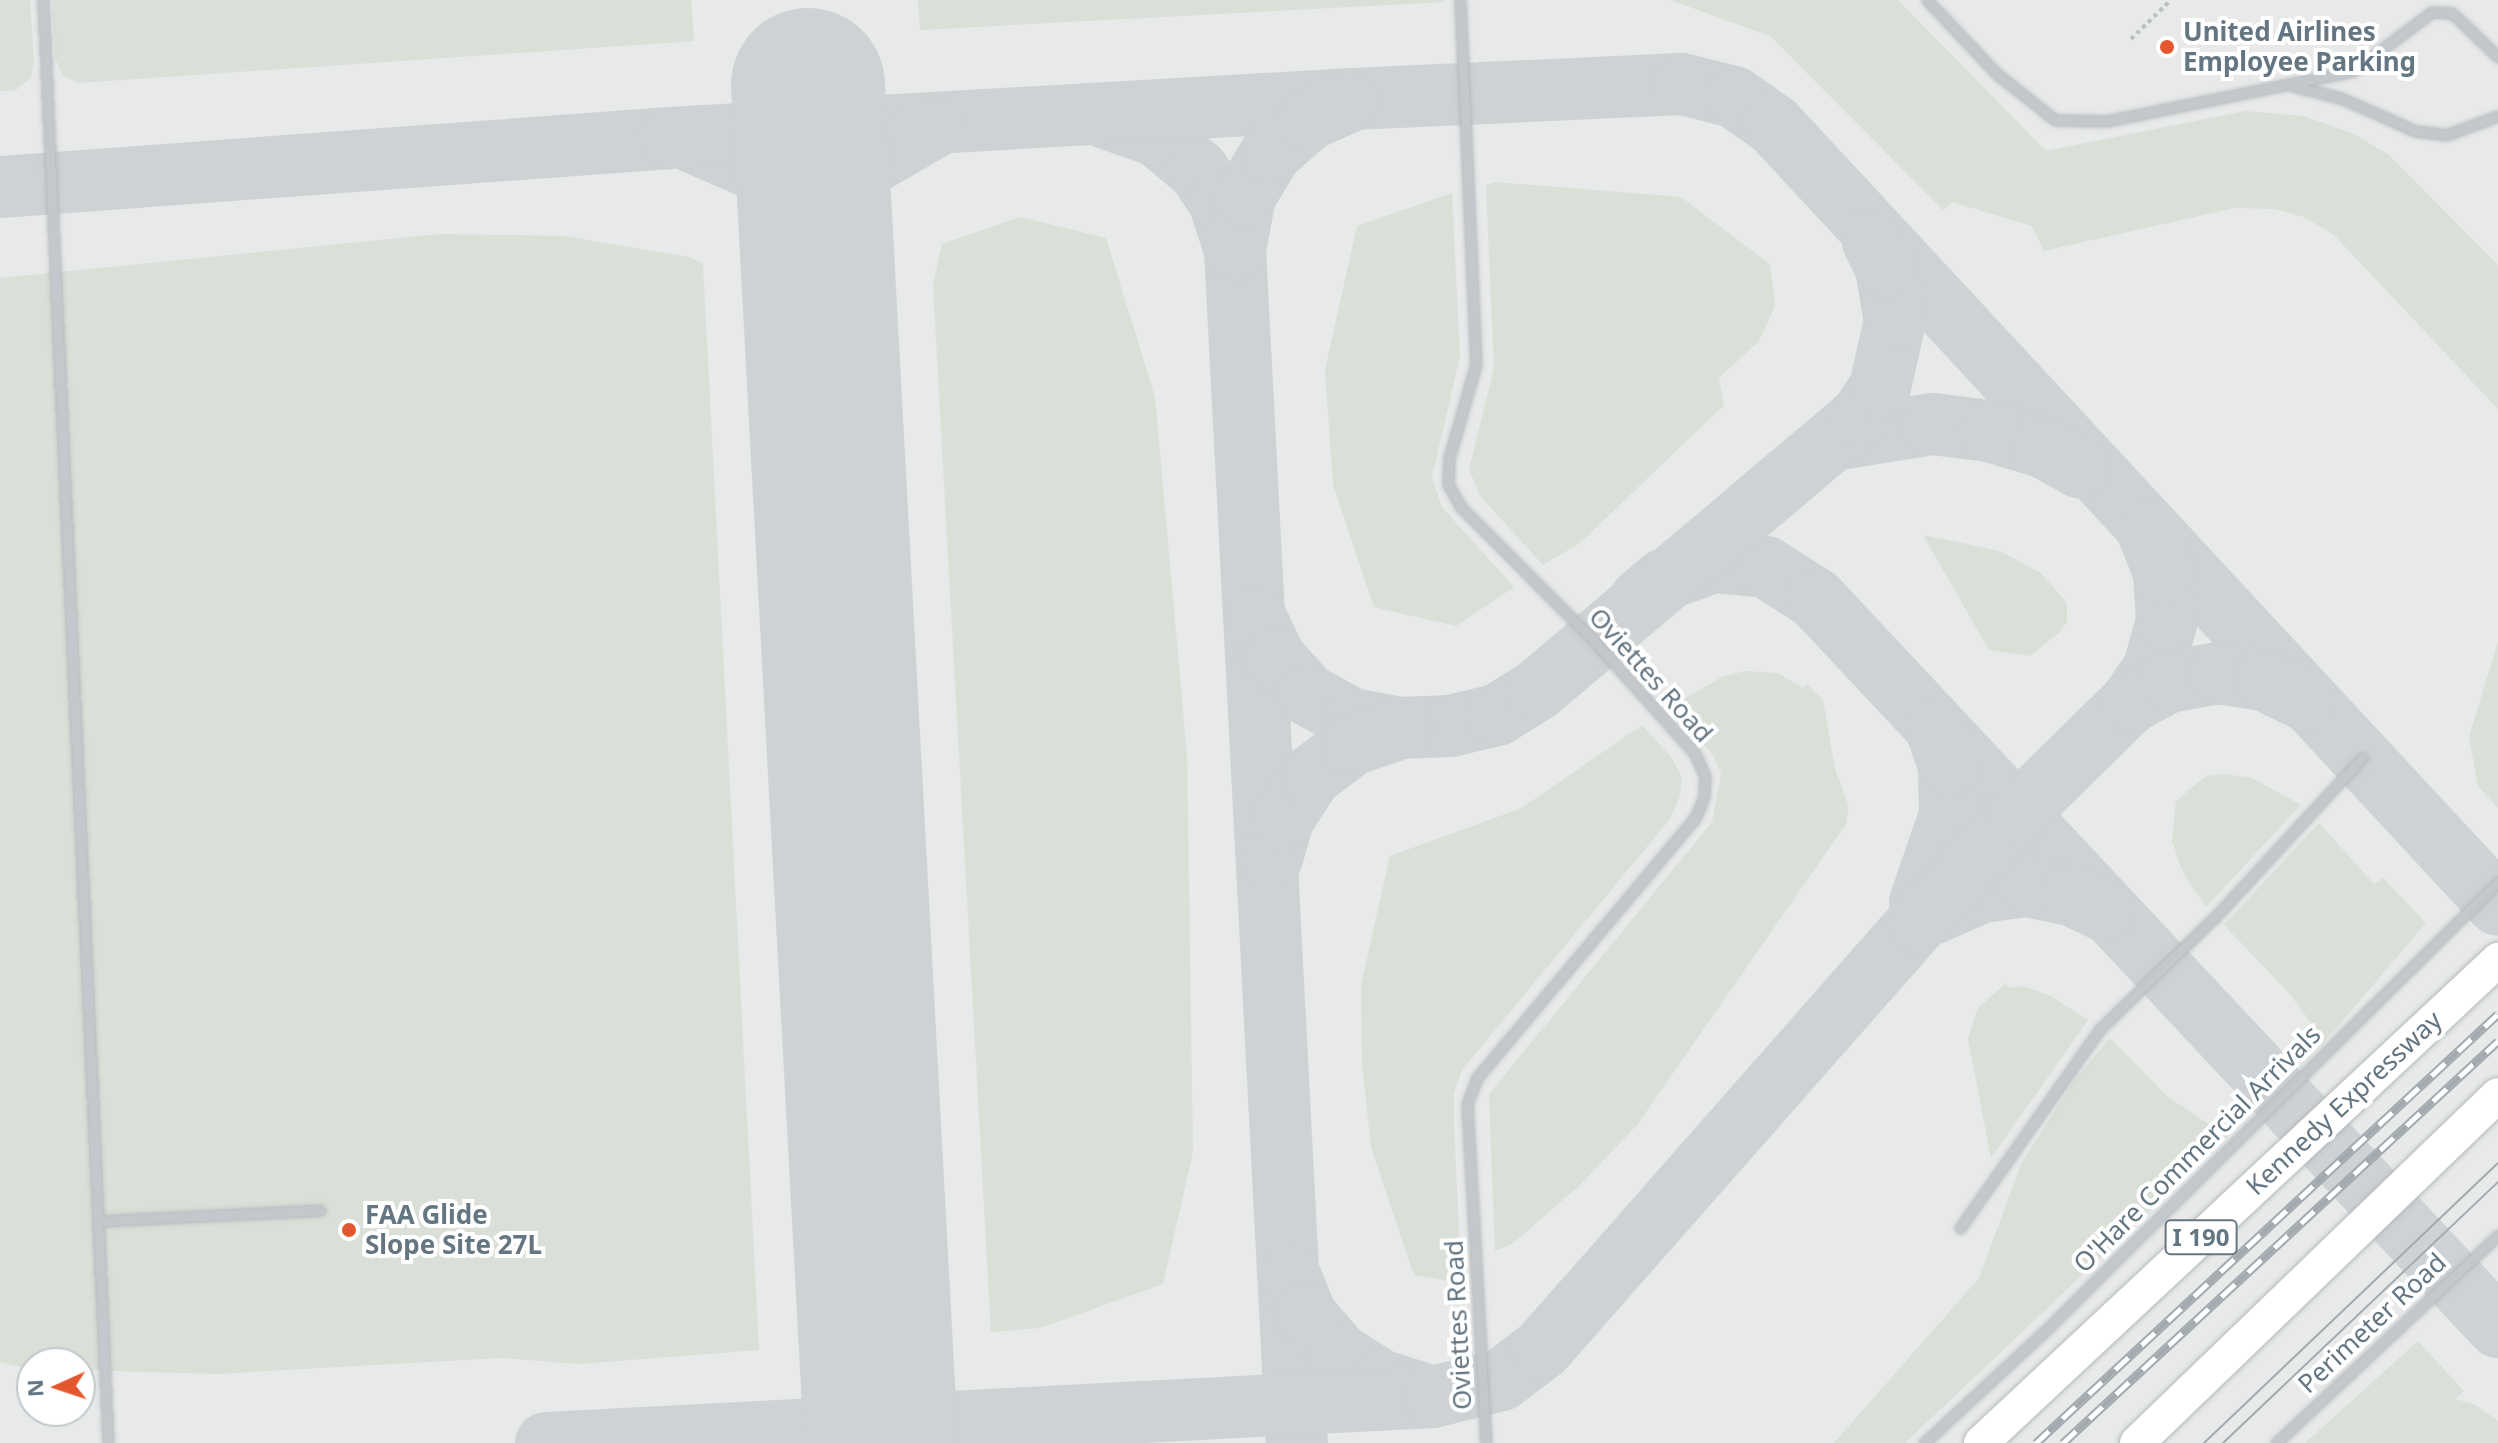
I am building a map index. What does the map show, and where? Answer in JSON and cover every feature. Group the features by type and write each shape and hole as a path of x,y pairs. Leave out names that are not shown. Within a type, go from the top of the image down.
{"highway":[{"path":"2421,1031 2498,948"},
{"name":"Kennedy Expressway","path":"1981,1443 2498,960"},
{"path":"2137,1443 2498,1095"},
{"path":"2129,1443 2168,1411"}],"lane":[{"path":"43,0 108,1443"},
{"name":"Oviettes Road","path":"1460,0 1476,364 1449,458 1448,484 1461,507 1595,642 1695,754 1705,776 1704,797 1695,818 1477,1078 1467,1104 1486,1443"},
{"path":"1927,0 1997,74 2055,120 2107,121 2353,71 2432,12 2452,13 2498,57"},
{"path":"2290,85 2341,98 2415,131 2446,135 2498,116"},
{"path":"1960,1228 2100,1029 2217,915 2362,758"},
{"name":"O'Hare Commercial Arrivals","path":"1924,1443 2045,1331 2498,882"},
{"path":"99,1221 320,1210"},
{"name":"Perimeter Road","path":"2276,1443 2498,1235"}],"path":[{"path":"2131,39 2171,0"}],"shaded area":[{"path":"0,0 2498,0 2498,1443 0,1443"},
{"path":"0,0 30,0 34,61 31,78 16,90 0,91"},
{"path":"52,0 691,0 694,41 78,83 62,75 55,58"},
{"path":"918,0 1443,0 1443,2 920,30"},
{"path":"1670,0 1898,0 2046,151 2245,111 2304,116 2354,134 2389,155 2498,265 2498,409 2333,234 2304,217 2275,209 2234,208 2044,251 2032,226 1952,202 1943,210 1770,36"},
{"path":"1495,182 1681,197 1770,264 1775,306 1759,341 1719,378 1724,405 1580,543 1543,565 1480,496 1469,469 1494,368 1486,185"},
{"path":"1452,193 1460,357 1432,477 1442,507 1514,587 1456,626 1374,607 1333,485 1325,370 1357,226"},
{"path":"1020,217 1106,238 1155,397 1187,755 1193,1152 1163,1284 1040,1328 991,1332 933,285 942,244"},
{"path":"440,234 564,236 689,257 703,264 759,1350 579,1364 501,1358 216,1374 96,1370 96,1347 16,1347 16,1366 0,1362 0,278"},
{"path":"1923,535 2000,551 2041,573 2067,603 2067,622 2060,632 2030,656 1989,650"},
{"path":"2498,642 2498,808 2478,786 2469,737"},
{"path":"1745,671 1778,673 1803,688 1807,684 1823,700 1835,769 1849,807 1846,824 1637,1125 1579,1186 1512,1244 1495,1251 1489,1094 1712,822 1721,774 1713,755 1672,706 1722,677"},
{"path":"1642,725 1672,758 1682,778 1680,796 1670,819 1462,1070 1454,1093 1461,1278 1454,1282 1414,1275 1371,1147 1362,1063 1361,985 1390,856 1522,808"},
{"path":"2225,774 2252,778 2301,805 2206,907 2183,873 2172,841 2176,801 2206,776"},
{"path":"2319,823 2374,884 2383,878 2426,923 2321,1046 2317,1031 2289,993 2224,925"},
{"path":"2006,983 2009,988 2023,986 2051,996 2088,1020 1991,1158 1968,1039 1978,1008"},
{"path":"2110,1038 2168,1097 2228,1137 1905,1443 1834,1443 1979,1278 2021,1164 2073,1082"},
{"path":"2418,1341 2464,1391 2455,1399 2474,1404 2498,1421 2498,1443 2305,1443"}],"taxiway":[{"path":"0,187 670,138 1353,99 1682,84 1734,97 1774,125 2498,905"},
{"path":"1235,250 1245,196 1271,153 1308,120 1348,102"},
{"path":"1106,118 1157,136 1198,170 1219,201 1235,250 1297,1443"},
{"path":"816,264 834,213 862,169 933,128"},
{"path":"690,141 764,173 799,214 816,264"},
{"path":"1256,618 1275,658 1308,695 1352,719 1401,728 1450,726 1497,715 1537,690 1862,415 1880,387 1895,321 1886,268 1873,241"},
{"path":"1840,439 1933,424 1989,431 2043,447 2081,468"},
{"path":"2131,702 2154,668 2167,620 2164,572 2148,532"},
{"path":"1640,600 1663,580 1714,562 1766,567 1816,599 2498,1327"},
{"path":"546,1443 1433,1397 1501,1380 1542,1349 1918,922 2017,814 2131,702 2169,682 2218,673 2264,680 2305,700"},
{"path":"1272,858 1283,819 1311,776 1352,745 1401,728"},
{"path":"1920,902 1950,815 1949,766 1936,728"},
{"path":"1930,915 1982,892 2027,886 2071,895 2105,911"},
{"path":"1291,1278 1306,1315 1338,1353 1380,1380 1424,1394"}],"runway":[{"path":"808,85 881,1443"}],"tram line":[{"path":"2204,1443 2498,1163"},
{"path":"2223,1443 2498,1182"}],"railway":[{"path":"2036,1443 2498,1014"},
{"path":"2063,1443 2498,1041"}],"place":[{"name":"United Airlines Employee Parking","path":"2167,47"},
{"name":"FAA Glide Slope Site 27L","path":"349,1230"}]}
